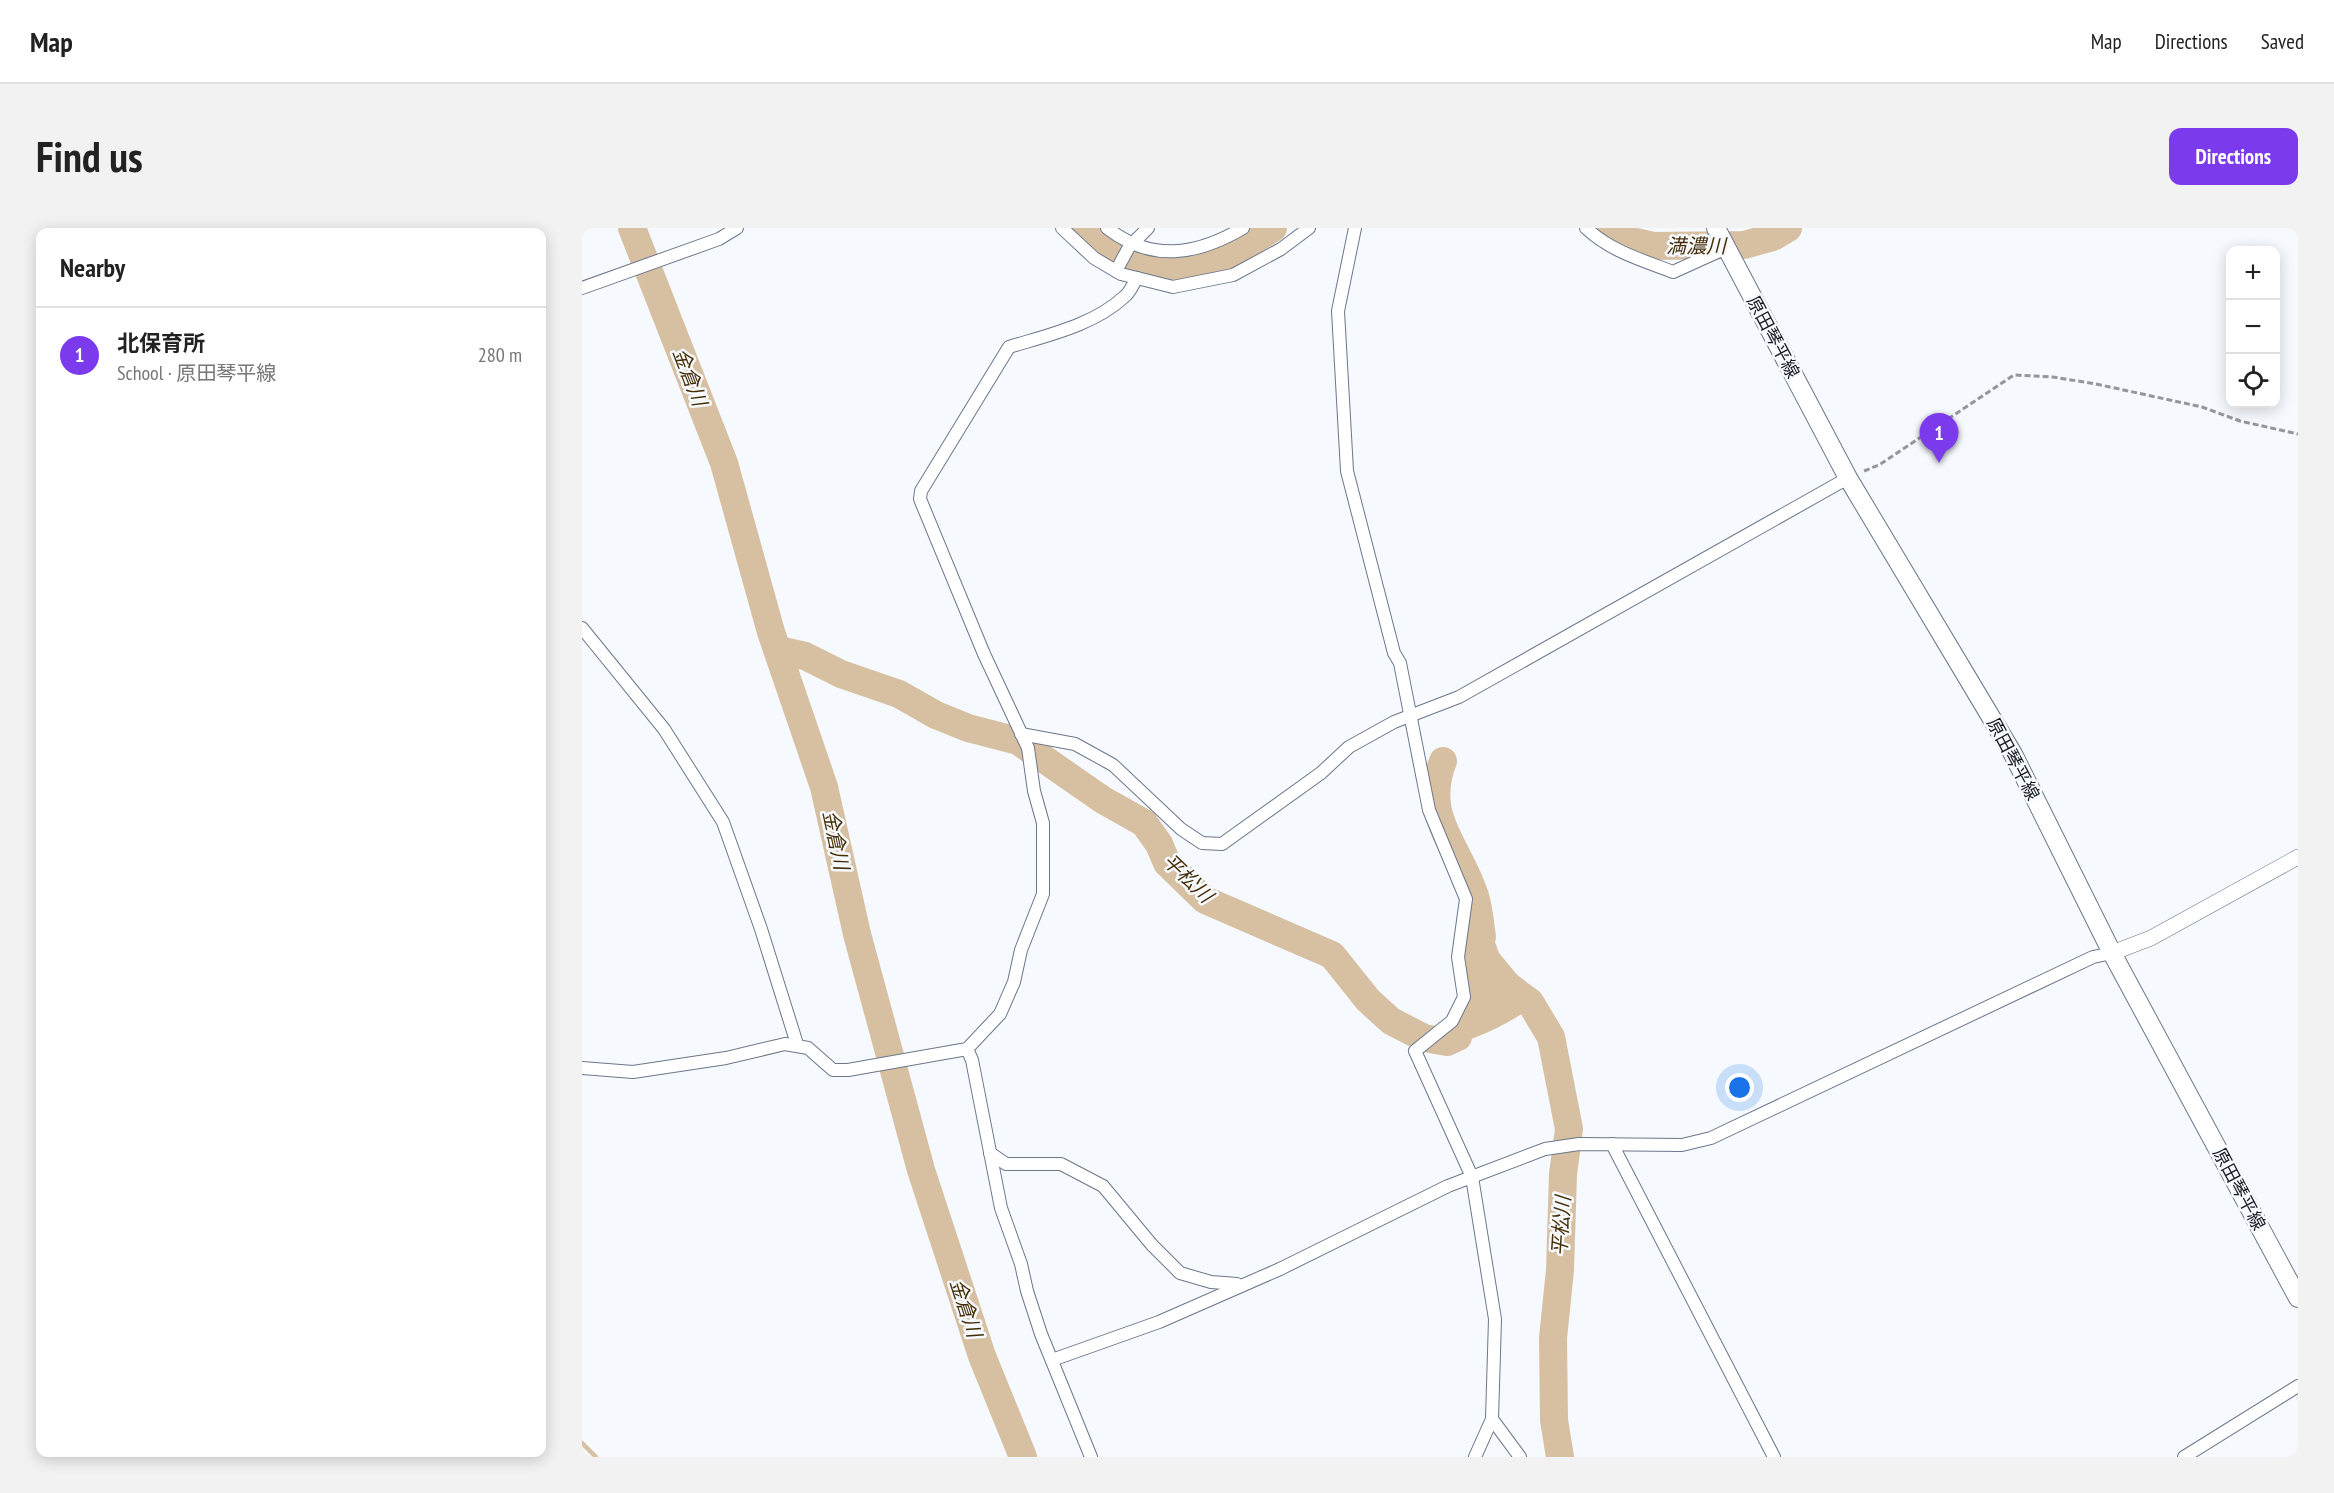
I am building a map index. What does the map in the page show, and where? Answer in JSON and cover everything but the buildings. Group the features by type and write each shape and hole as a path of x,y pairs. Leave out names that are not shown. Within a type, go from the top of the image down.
{"main road":[{"name":"原田琴平線","path":"1716,228 1848,478 2013,754 2112,953 2298,1298"}],"street":[{"path":"582,288 719,239 737,228"},
{"path":"1062,228 1094,258 1116,271 1173,287 1233,275 1281,249 1310,228"},
{"path":"1107,228 1131,245 1173,253 1217,244 1243,228"},
{"path":"1116,271 1131,245 1149,228"},
{"path":"1355,228 1338,311 1347,471 1412,715 1429,810 1466,899 1458,957 1464,997 1452,1021 1415,1051 1472,1177 1495,1319 1492,1419 1475,1457"},
{"path":"1586,228 1597,238 1625,254 1673,272 1726,248"},
{"path":"582,1068 633,1072 726,1058 785,1044 797,1044 808,1048 833,1070 848,1070 967,1049 1000,1014 1014,982 1021,950 1043,894 1043,823 1034,791 1028,748 924,509 920,499 921,491 1009,347 1059,333 1103,311 1125,297 1137,278"},
{"path":"1021,734 1075,744 1113,765 1181,829 1202,843 1222,844 1321,773 1348,747 1412,715 1468,692 1848,478"},
{"path":"582,628 664,729 723,822 761,929 797,1044"},
{"path":"1052,1360 1159,1322 1243,1283 1280,1269 1472,1177 1545,1149 1579,1144 1682,1145 1711,1138 2093,957 2112,953 2151,938 2298,857"},
{"path":"967,1049 972,1060 1001,1208 1021,1264 1041,1334 1091,1457"},
{"path":"1612,1144 1773,1457"},
{"path":"990,1153 1006,1164 1061,1164 1103,1186 1152,1245 1180,1273 1226,1285 1243,1283"},
{"path":"2184,1457 2298,1386"},
{"path":"1492,1419 1520,1457"}],"path":[{"path":"1848,478 1879,465 2014,375 2054,377 2096,384 2202,407 2240,421 2298,434"}],"shaded area":[{"path":"1474,900 1480,901 1499,953 1539,1001 1514,1019 1486,1033 1428,1053 1427,1049 1459,1019 1462,945"}],"waterway":[{"name":"金倉川","path":"632,228 724,463 771,632 824,787 857,934 921,1170 982,1356 1023,1457"},
{"name":"満濃川","path":"1080,228 1095,241 1131,260 1171,267 1191,267 1211,263 1247,246 1273,228"},
{"name":"満濃川","path":"1606,228 1619,238 1653,246 1744,245 1773,237 1788,228"},
{"name":"平松川","path":"779,650 805,656 841,674 899,694 936,715 968,728 1018,741 1103,800 1144,823 1159,844 1167,863 1205,900 1332,955 1368,1000 1391,1021 1424,1038 1447,1042 1458,1037"},
{"name":"平松川","path":"1443,761 1437,781 1436,798 1439,815 1475,896 1482,937"},
{"name":"平松川","path":"1503,982 1530,1002 1551,1037 1569,1129 1563,1174 1560,1270 1553,1338 1554,1420 1560,1457"},
{"path":"582,1443 596,1457"}],"place":[{"name":"北保育所","path":"1939,463"}]}
